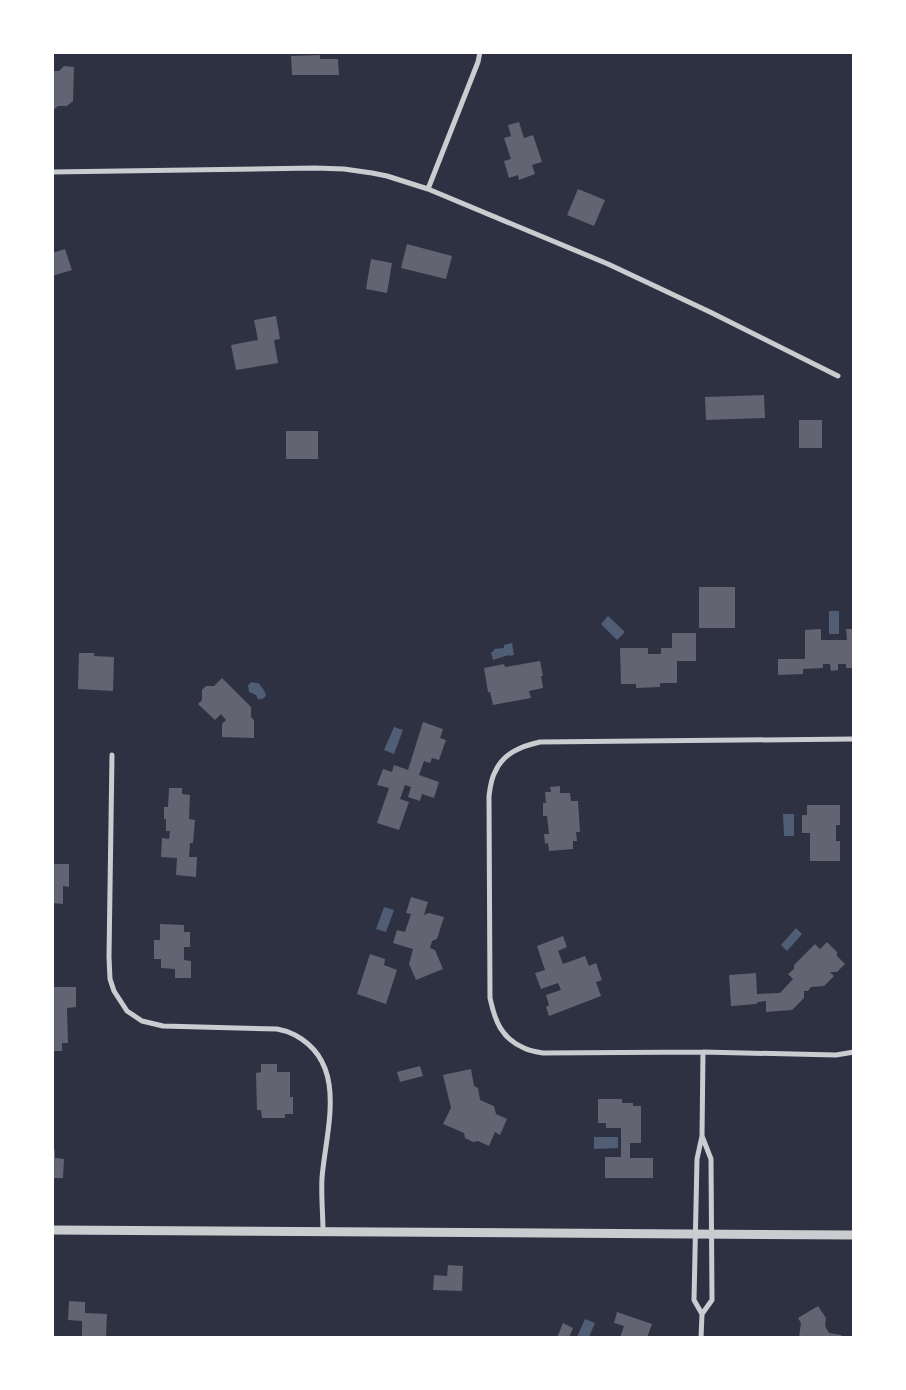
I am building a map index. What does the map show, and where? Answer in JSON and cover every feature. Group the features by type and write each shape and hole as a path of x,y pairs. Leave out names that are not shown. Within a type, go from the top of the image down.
{"street":[{"path":"428,189 478,62 480,52"},
{"path":"52,172 314,168 344,169 387,176 428,189 608,264 710,312 838,376"},
{"path":"854,739 540,742 523,746 507,755 495,772 488,796 490,998 495,1018 506,1036 524,1048 543,1053 702,1052 836,1055 854,1052"},
{"path":"112,755 109,957 110,979 114,991 128,1011 142,1021 163,1026 277,1029 294,1034 309,1044 321,1058 328,1074 330,1101 329,1126 322,1180 323,1232"},
{"path":"701,1338 702,1314 694,1300 697,1159 702,1136 702,1052"},
{"path":"702,1136 711,1159 712,1234 712,1300 702,1314"},
{"path":"52,1230 854,1235"}],"water":[{"path":"829,611 839,611 839,634 829,634"},
{"path":"608,616 625,632 617,640 601,624"},
{"path":"512,643 514,655 493,660 491,652 494,649 504,648 504,645"},
{"path":"252,682 258,683 265,692 264,698 258,699 256,695 249,692 248,686"},
{"path":"394,727 403,730 394,754 384,750"},
{"path":"783,814 794,814 794,836 784,836"},
{"path":"384,907 394,910 386,932 376,929"},
{"path":"796,928 802,934 787,951 781,945"},
{"path":"594,1137 618,1137 618,1148 594,1149"},
{"path":"585,1319 595,1323 589,1337 577,1337"}],"building":[{"path":"320,55 320,59 338,59 339,75 292,75 291,56"},
{"path":"64,66 74,67 73,101 67,106 58,106 52,111 52,71 59,71"},
{"path":"519,122 524,138 533,135 542,162 532,165 535,174 519,180 518,175 509,178 504,161 511,159 504,138 511,136 508,125"},
{"path":"578,189 605,200 594,226 567,215"},
{"path":"407,244 452,256 446,279 401,268"},
{"path":"65,249 72,270 52,276 52,253"},
{"path":"371,259 392,263 387,293 366,289"},
{"path":"276,316 280,339 274,340 278,363 236,370 231,345 258,340 254,320"},
{"path":"764,395 765,418 706,420 705,397"},
{"path":"799,420 822,420 822,448 799,448"},
{"path":"286,431 318,431 318,459 286,459"},
{"path":"699,587 735,587 735,628 699,628"},
{"path":"821,629 821,640 847,640 846,629 854,629 854,668 846,668 846,664 838,664 838,670 831,671 830,664 823,664 823,668 803,669 803,674 778,675 778,659 805,659 805,630"},
{"path":"672,633 696,633 696,661 677,661 677,683 660,683 660,687 636,688 636,684 621,684 620,648 648,648 648,654 661,654 661,648 672,648"},
{"path":"79,653 94,653 94,656 114,657 113,691 78,689"},
{"path":"540,661 543,688 529,691 531,698 493,705 490,692 488,692 484,668 504,664 505,667"},
{"path":"222,678 251,707 251,717 254,720 254,738 222,737 222,724 226,720 221,714 215,720 198,704 202,700 202,690 206,686 214,686"},
{"path":"423,722 443,729 440,738 446,740 439,760 432,758 430,763 424,761 419,775 439,782 434,798 422,794 420,801 408,797 411,787 405,785 400,799 409,802 399,830 377,823 389,788 377,785 383,769 392,772 394,765 408,770"},
{"path":"560,786 560,793 570,793 571,801 578,801 580,832 576,832 577,841 573,841 573,849 549,851 548,843 545,844 544,834 549,834 547,816 543,816 543,803 546,803 545,792 551,792 550,787"},
{"path":"169,788 182,788 182,794 190,795 189,819 195,820 193,843 190,843 189,857 197,857 196,877 176,875 177,858 161,857 162,838 169,839 170,831 166,831 166,819 164,819 164,807 168,807"},
{"path":"807,805 840,805 840,825 836,825 836,841 840,841 840,861 810,861 810,833 802,833 802,815 807,815"},
{"path":"52,864 69,864 69,887 63,886 63,904 52,903"},
{"path":"411,897 428,902 424,915 429,913 444,917 437,939 432,941 430,948 435,950 443,969 416,980 409,964 413,949 393,943 397,930 405,932 411,914 406,913"},
{"path":"160,924 184,925 184,932 190,932 190,947 184,947 184,960 191,961 191,978 175,978 175,969 161,968 161,959 154,959 154,940 160,940"},
{"path":"563,936 567,947 558,951 563,964 585,956 589,966 596,963 602,980 596,982 601,996 549,1016 546,1007 549,1005 546,995 561,990 558,983 541,989 535,973 545,970 537,946"},
{"path":"827,942 845,964 837,972 830,972 834,976 824,986 811,987 808,991 804,991 804,998 792,1010 766,1012 766,1001 756,1004 731,1006 729,975 756,973 757,994 780,993 793,979 788,974 794,969 794,965 815,944 820,949"},
{"path":"370,954 385,959 384,965 397,970 386,1004 357,994"},
{"path":"52,987 76,987 76,1007 67,1008 68,1043 62,1043 62,1051 52,1051"},
{"path":"261,1064 277,1064 277,1072 290,1072 290,1097 293,1097 293,1114 285,1114 285,1118 262,1118 261,1110 257,1110 256,1073 261,1072"},
{"path":"420,1066 423,1076 400,1082 397,1072"},
{"path":"471,1069 474,1086 478,1088 480,1100 494,1106 496,1114 507,1119 500,1135 495,1132 489,1146 478,1141 473,1142 465,1138 464,1133 443,1124 451,1108 443,1075"},
{"path":"598,1099 622,1099 622,1103 633,1103 633,1106 641,1106 641,1143 630,1143 630,1158 653,1158 653,1178 605,1178 605,1157 621,1157 621,1128 606,1128 606,1123 598,1123"},
{"path":"52,1150 55,1150 55,1158 64,1159 63,1178 52,1178"},
{"path":"448,1265 463,1266 462,1291 433,1290 434,1275 447,1276"},
{"path":"69,1301 85,1302 85,1313 107,1314 106,1337 82,1336 82,1321 68,1320"},
{"path":"818,1306 826,1318 825,1326 829,1333 841,1335 843,1338 799,1338 801,1323 798,1318"},
{"path":"617,1312 652,1324 647,1338 620,1338 624,1326 614,1323"},
{"path":"563,1323 573,1328 569,1338 557,1338"}]}
